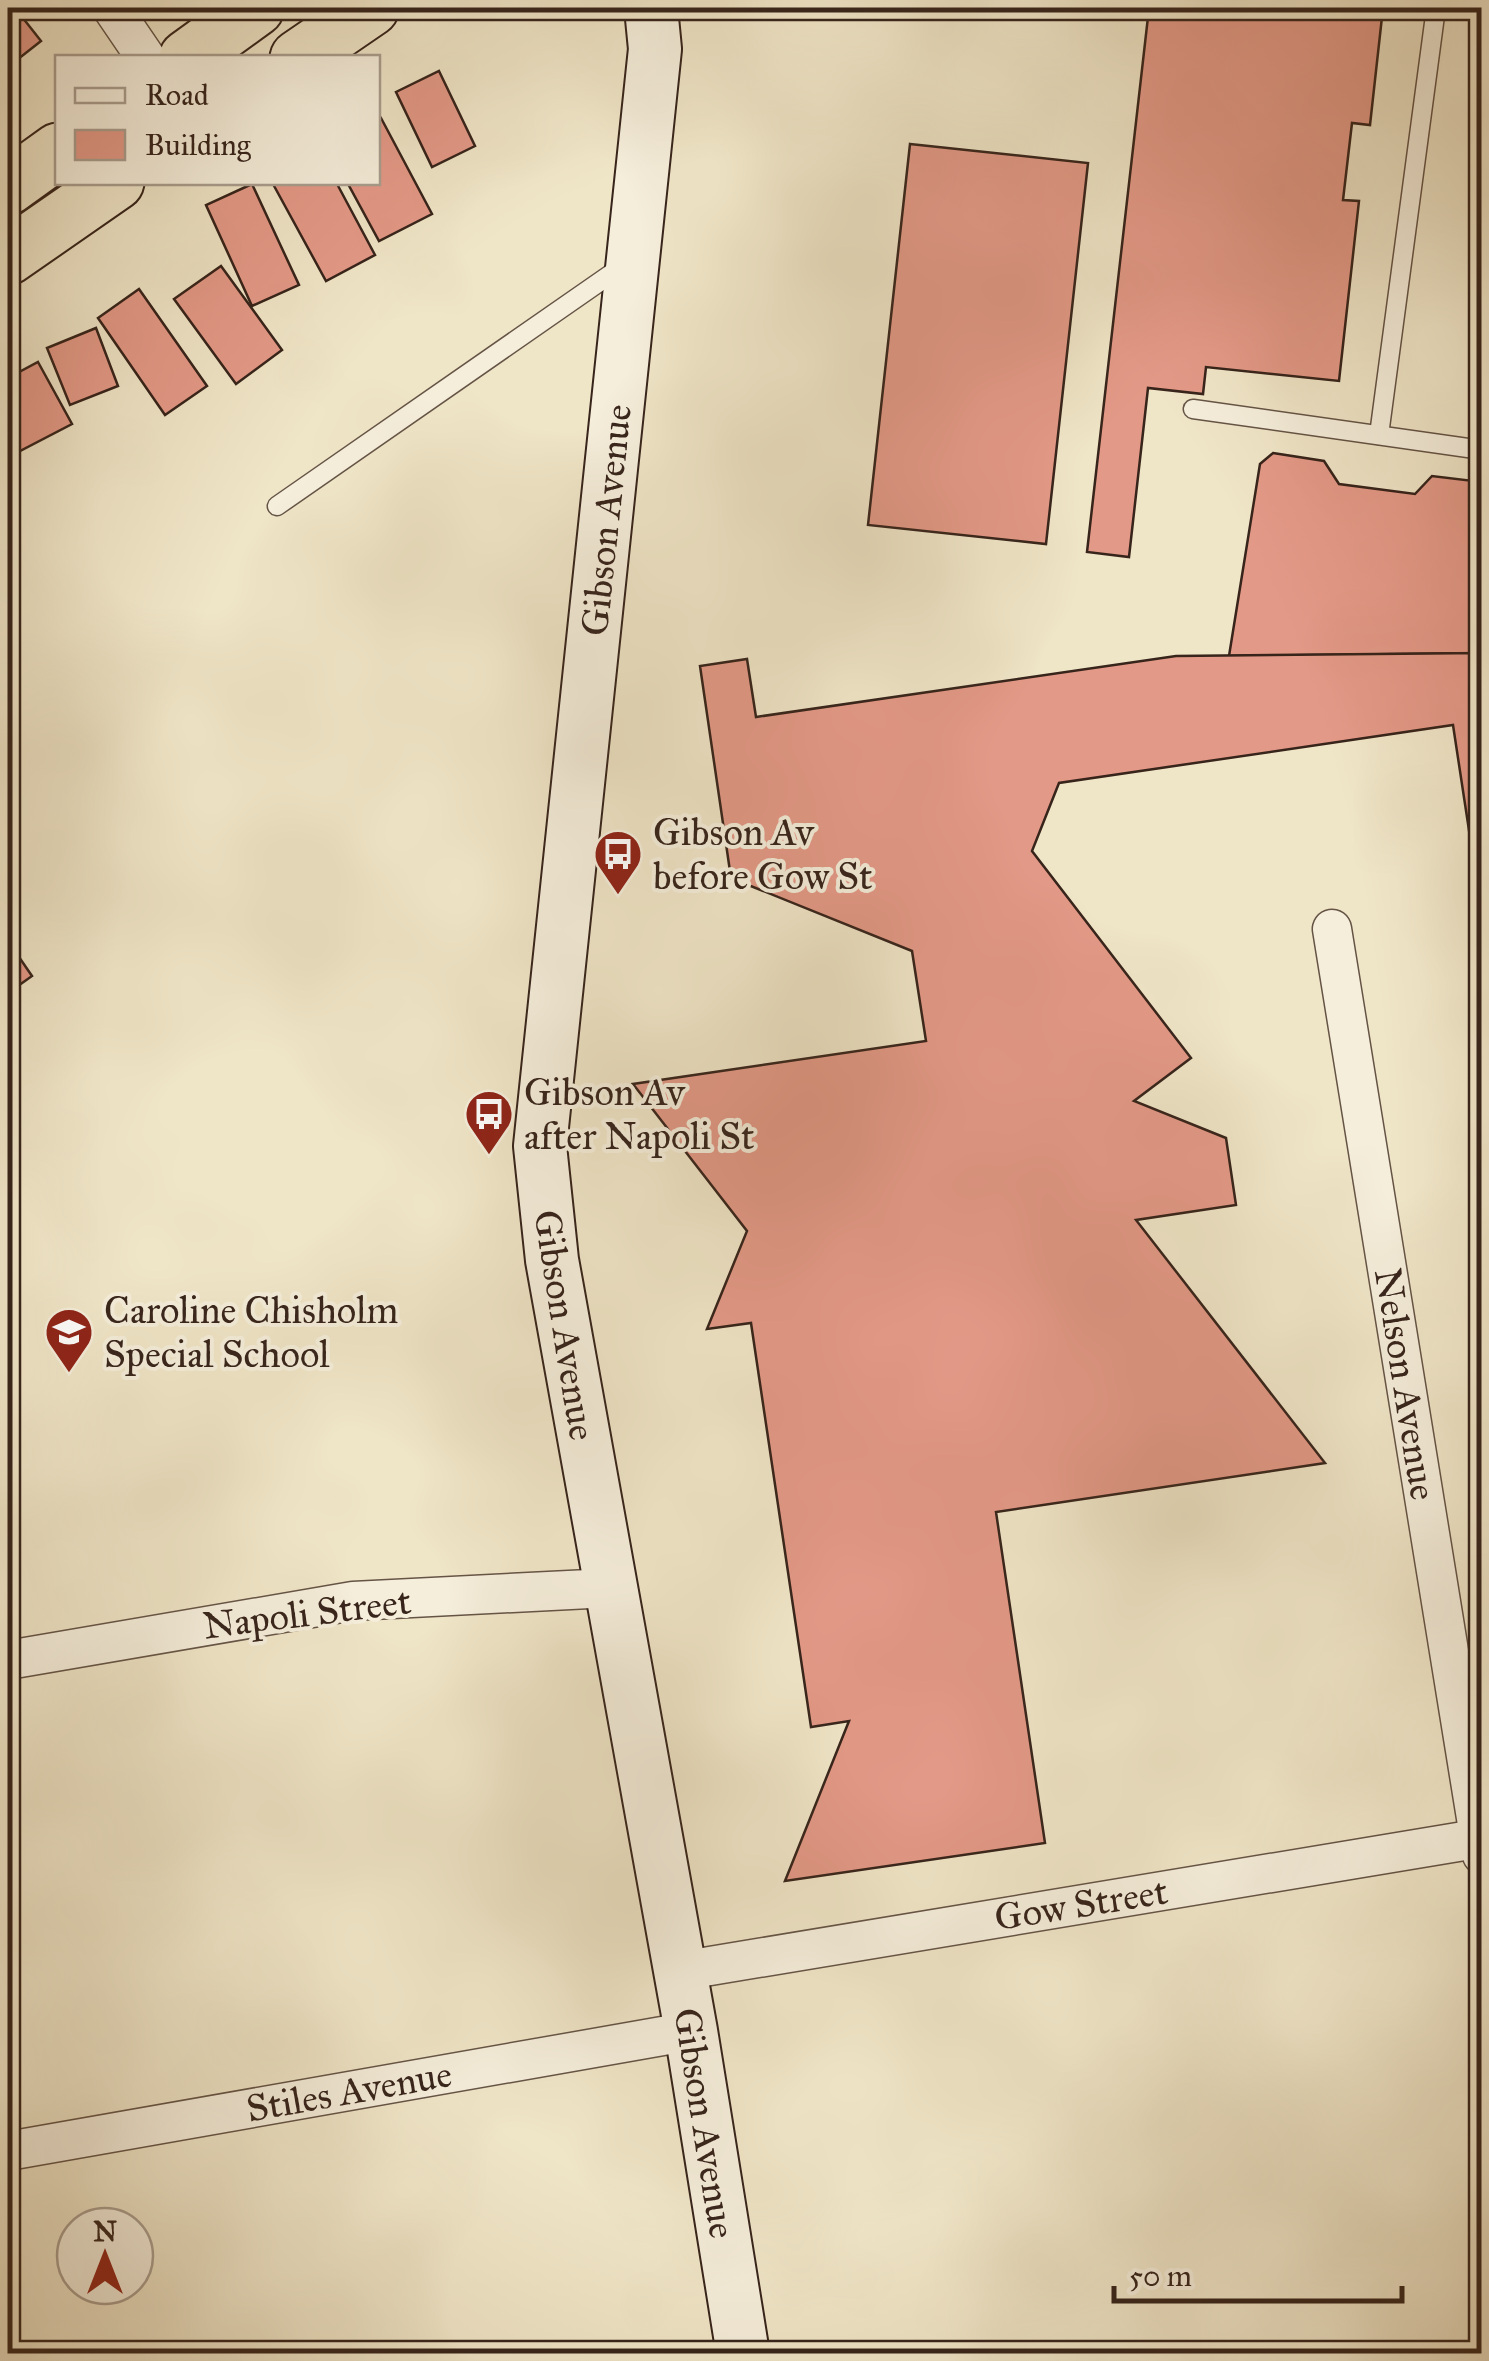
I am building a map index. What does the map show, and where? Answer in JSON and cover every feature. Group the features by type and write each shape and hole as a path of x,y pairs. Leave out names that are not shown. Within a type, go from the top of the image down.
{"highway":[{"path":"191,55 256,8"},
{"path":"302,55 371,8"},
{"path":"8,187 55,153"},
{"path":"8,257 112,185"}],"main road":[{"name":"Gibson Avenue","path":"659,21 540,1146 552,1260 680,1971 743,2354"}],"street":[{"path":"112,8 144,55"},
{"name":"Nelson Avenue","path":"1332,929 1480,1844"},
{"name":"Napoli Street","path":"8,1660 354,1601 609,1588"},
{"name":"Gow Street","path":"680,1971 1480,1844"},
{"name":"Stiles Avenue","path":"8,2151 690,2031"}],"lane":[{"path":"1379,435 1436,8"},
{"path":"277,506 633,259"},
{"path":"1194,408 1482,450"}],"building":[{"path":"8,8 15,8 41,41 8,67"},
{"path":"1149,8 1383,8 1370,125 1352,123 1343,200 1359,201 1339,381 1206,367 1203,394 1148,388 1129,557 1087,552"},
{"path":"439,71 475,146 432,167 396,92"},
{"path":"380,119 432,214 379,241 349,185 380,185"},
{"path":"910,144 1088,163 1046,544 868,525"},
{"path":"252,185 299,285 252,306 206,205"},
{"path":"274,185 338,185 375,255 326,281"},
{"path":"221,266 282,350 236,384 174,299"},
{"path":"139,289 207,386 165,415 98,318"},
{"path":"96,328 118,386 70,405 47,348"},
{"path":"38,362 72,424 18,452 8,432 8,378"},
{"path":"8,449 18,466 8,473"},
{"path":"1273,453 1324,461 1339,484 1415,494 1432,476 1482,482 1482,653 1229,656 1260,464"},
{"path":"1482,653 1482,916 1453,725 1059,783 1032,851 1191,1058 1134,1101 1226,1138 1236,1205 1136,1220 1325,1463 996,1512 1045,1843 785,1881 849,1721 811,1727 751,1323 707,1329 747,1231 633,1084 926,1041 912,951 731,878 700,666 747,659 756,717 1176,656"},
{"path":"8,941 32,976 8,993"}],"place":[{"name":"Gibson Av before Gow St","path":"618,896"},
{"name":"Gibson Av after Napoli St","path":"489,1156"},
{"name":"Caroline Chisholm Special School","path":"69,1374"}]}
